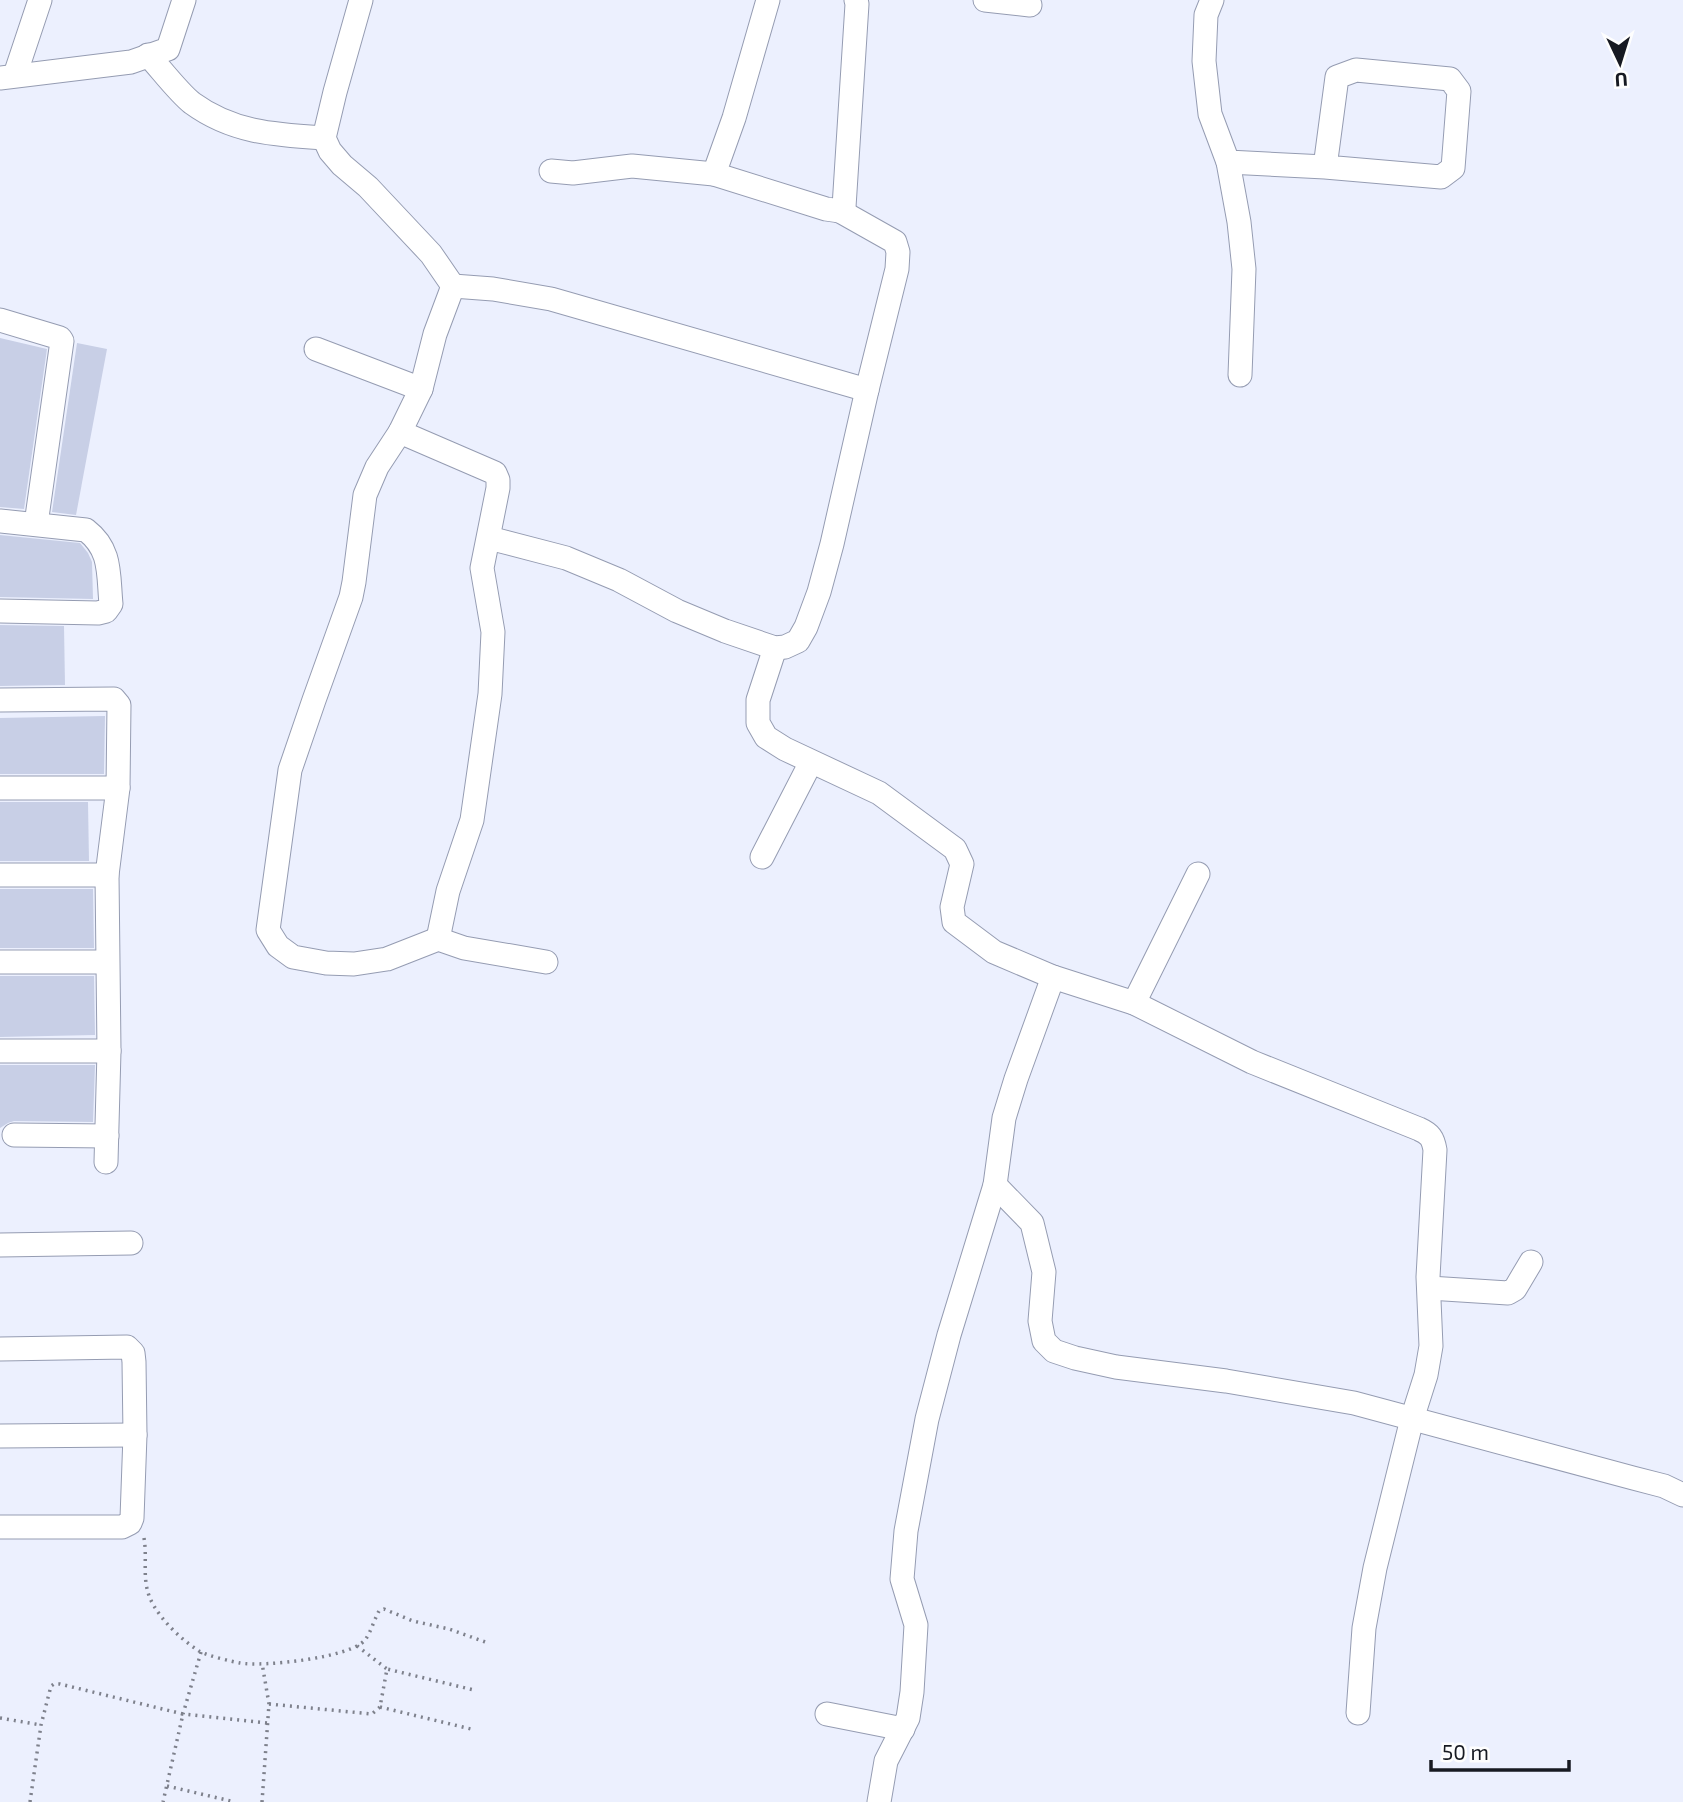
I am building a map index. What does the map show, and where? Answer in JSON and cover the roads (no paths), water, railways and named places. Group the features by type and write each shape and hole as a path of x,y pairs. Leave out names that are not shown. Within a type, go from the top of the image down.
{"street":[{"path":"40,0 7,76 131,62 167,49 184,0"},
{"path":"361,0 324,138 330,151 342,165 368,187 430,254 453,286"},
{"path":"714,174 734,118 768,0"},
{"path":"840,211 844,207 856,0"},
{"path":"985,0 1030,5"},
{"path":"1212,0 1206,15 1204,61 1210,114 1228,162 1239,222 1244,269 1240,375"},
{"path":"148,55 191,102 222,121 258,132 324,138"},
{"path":"1228,162 1441,177 1453,168 1459,91 1450,79 1356,70 1337,77 1325,167"},
{"path":"489,538 566,558 619,580 677,611 775,649 798,641 815,604 832,544 897,269 898,252 895,242 840,211 714,174 632,166 582,173 551,171"},
{"path":"453,286 435,334 421,389 400,432 377,467 365,495 351,597 290,770 268,930 278,946 293,957 340,964 387,959 438,939 464,948 546,962"},
{"path":"453,286 493,289 551,299 867,390"},
{"path":"0,320 60,338 62,341 36,524"},
{"path":"316,349 421,389"},
{"path":"400,432 495,473 498,488 482,568 493,632 490,694 472,820 449,891 438,939"},
{"path":"0,521 86,530 97,538 106,558 111,604 106,611 98,613 0,611"},
{"path":"775,649 758,700 758,723 766,737 785,750 879,793 955,849 962,864 952,907 954,922 994,952 1053,977 1134,1003 1252,1062 1429,1133 1435,1150 1429,1288 1430,1346 1426,1374 1375,1568 1364,1628 1358,1713"},
{"path":"0,700 114,699 119,705 118,789 107,875 109,1051 106,1162"},
{"path":"762,856 811,762"},
{"path":"0,788 118,789"},
{"path":"1134,1003 1198,874"},
{"path":"0,875 107,875"},
{"path":"0,962 107,962"},
{"path":"879,1802 886,1761 908,1718 912,1692 916,1625 902,1579 906,1531 927,1419 949,1335 995,1185 1004,1118 1053,977"},
{"path":"0,1051 109,1051"},
{"path":"14,1135 107,1136"},
{"path":"995,1185 1032,1223 1044,1272 1040,1321 1044,1340 1054,1351 1116,1367 1226,1381 1354,1403 1674,1491"},
{"path":"0,1245 131,1243"},
{"path":"1429,1288 1508,1293 1515,1289 1531,1262"},
{"path":"0,1349 127,1347 133,1353 134,1362 135,1435 130,1523 122,1527 0,1527"},
{"path":"0,1436 135,1435"},
{"path":"827,1714 902,1729"}]}
